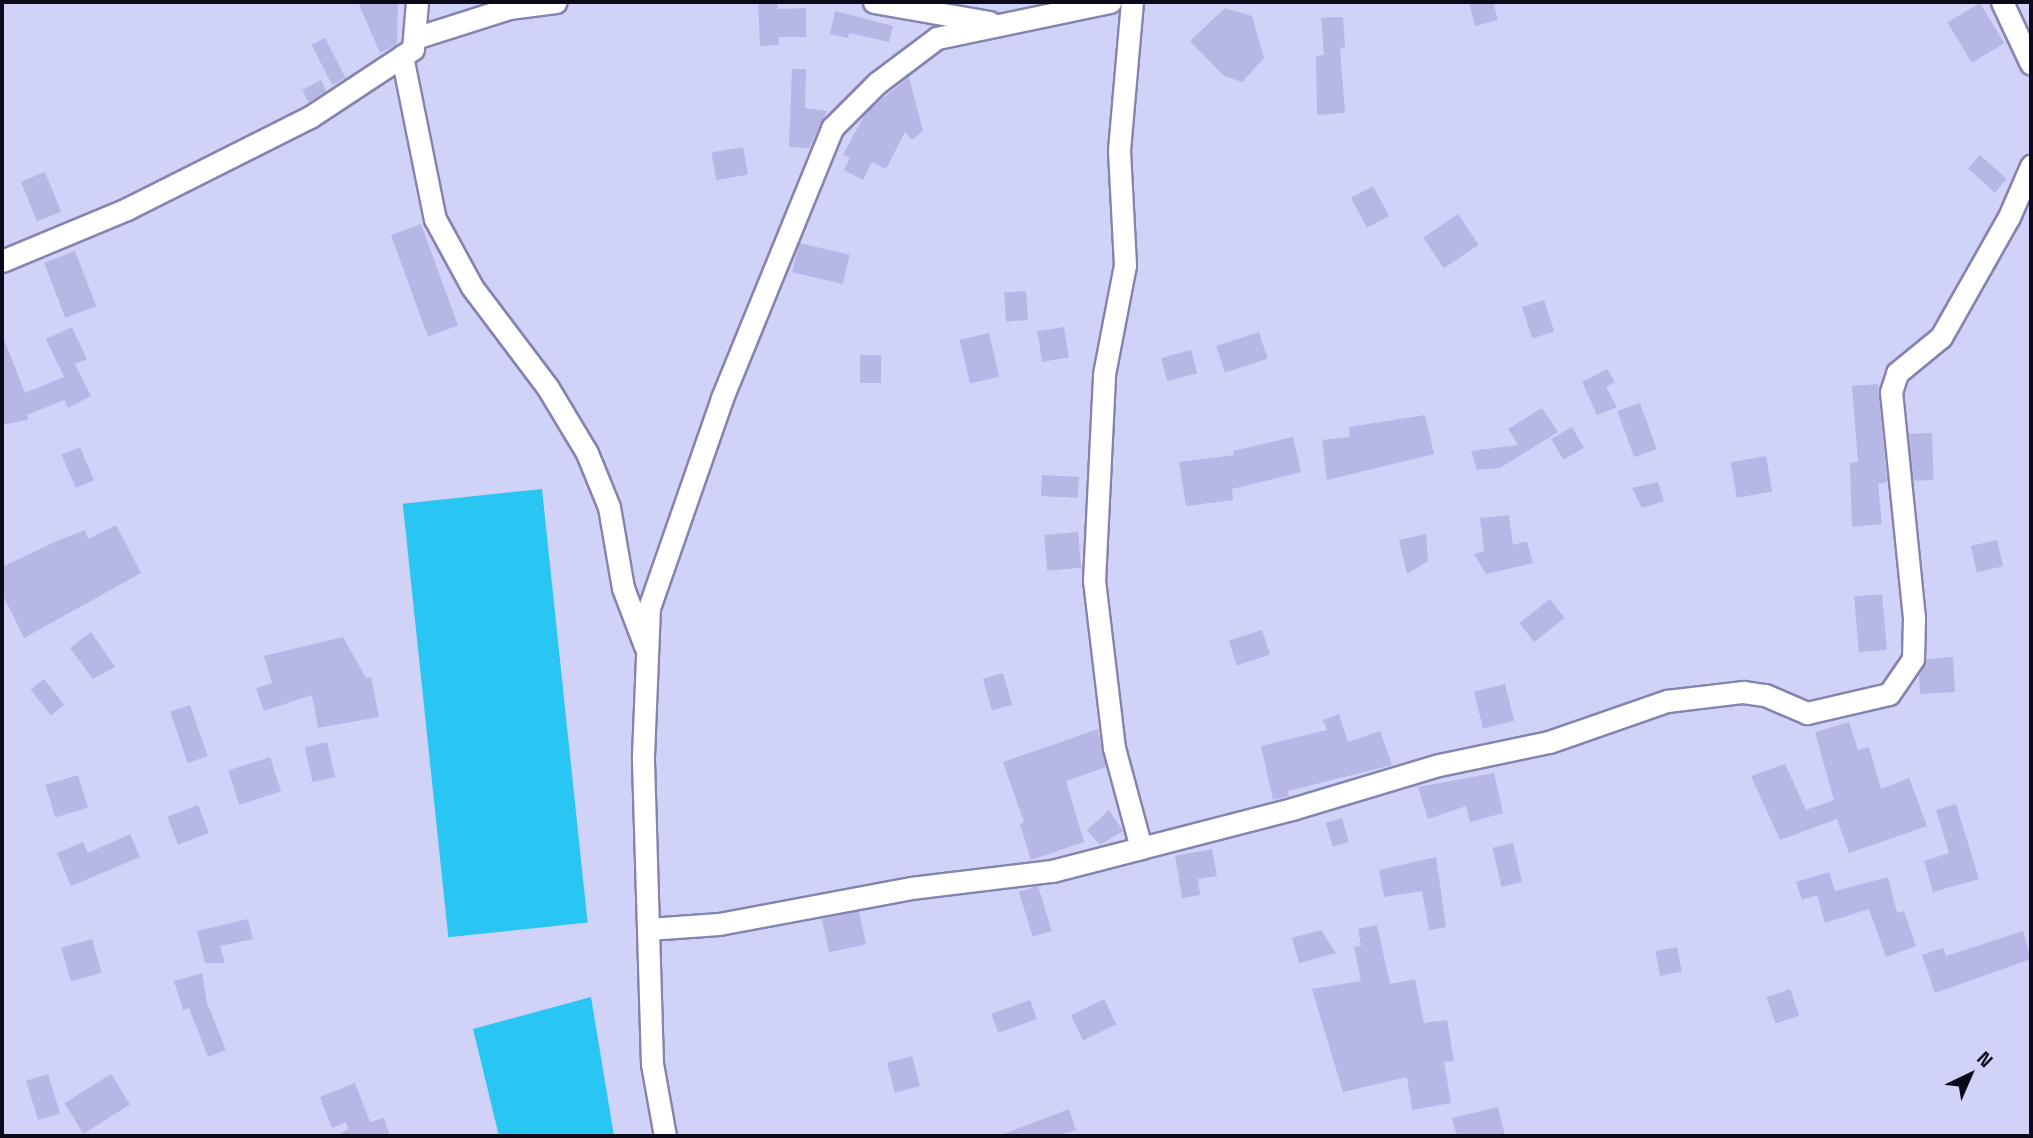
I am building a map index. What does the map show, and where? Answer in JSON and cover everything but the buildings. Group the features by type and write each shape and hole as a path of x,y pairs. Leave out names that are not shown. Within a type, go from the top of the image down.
{"street":[{"path":"2,261 127,209 310,117 413,49 416,2"},
{"path":"415,38 509,8 556,2"},
{"path":"874,2 1004,24"},
{"path":"665,1136 652,1064 643,756 649,608 722,398 832,128 877,83 937,38 1110,2"},
{"path":"1132,2 1119,150 1125,265 1104,374 1094,580 1114,748 1141,848"},
{"path":"2002,2 2031,64"},
{"path":"402,56 435,219 472,287 548,388 587,453 609,507 623,588 648,650"},
{"path":"648,929 719,924 911,888 1052,872 1439,765 1549,742 1667,701 1743,692 1765,695 1807,713 1889,694 1913,659 1914,618 1891,392 1897,373 1941,337 2009,217 2031,166"}],"water":[{"path":"542,489 588,923 448,937 403,504"},
{"path":"591,997 614,1136 499,1136 473,1029"}]}
